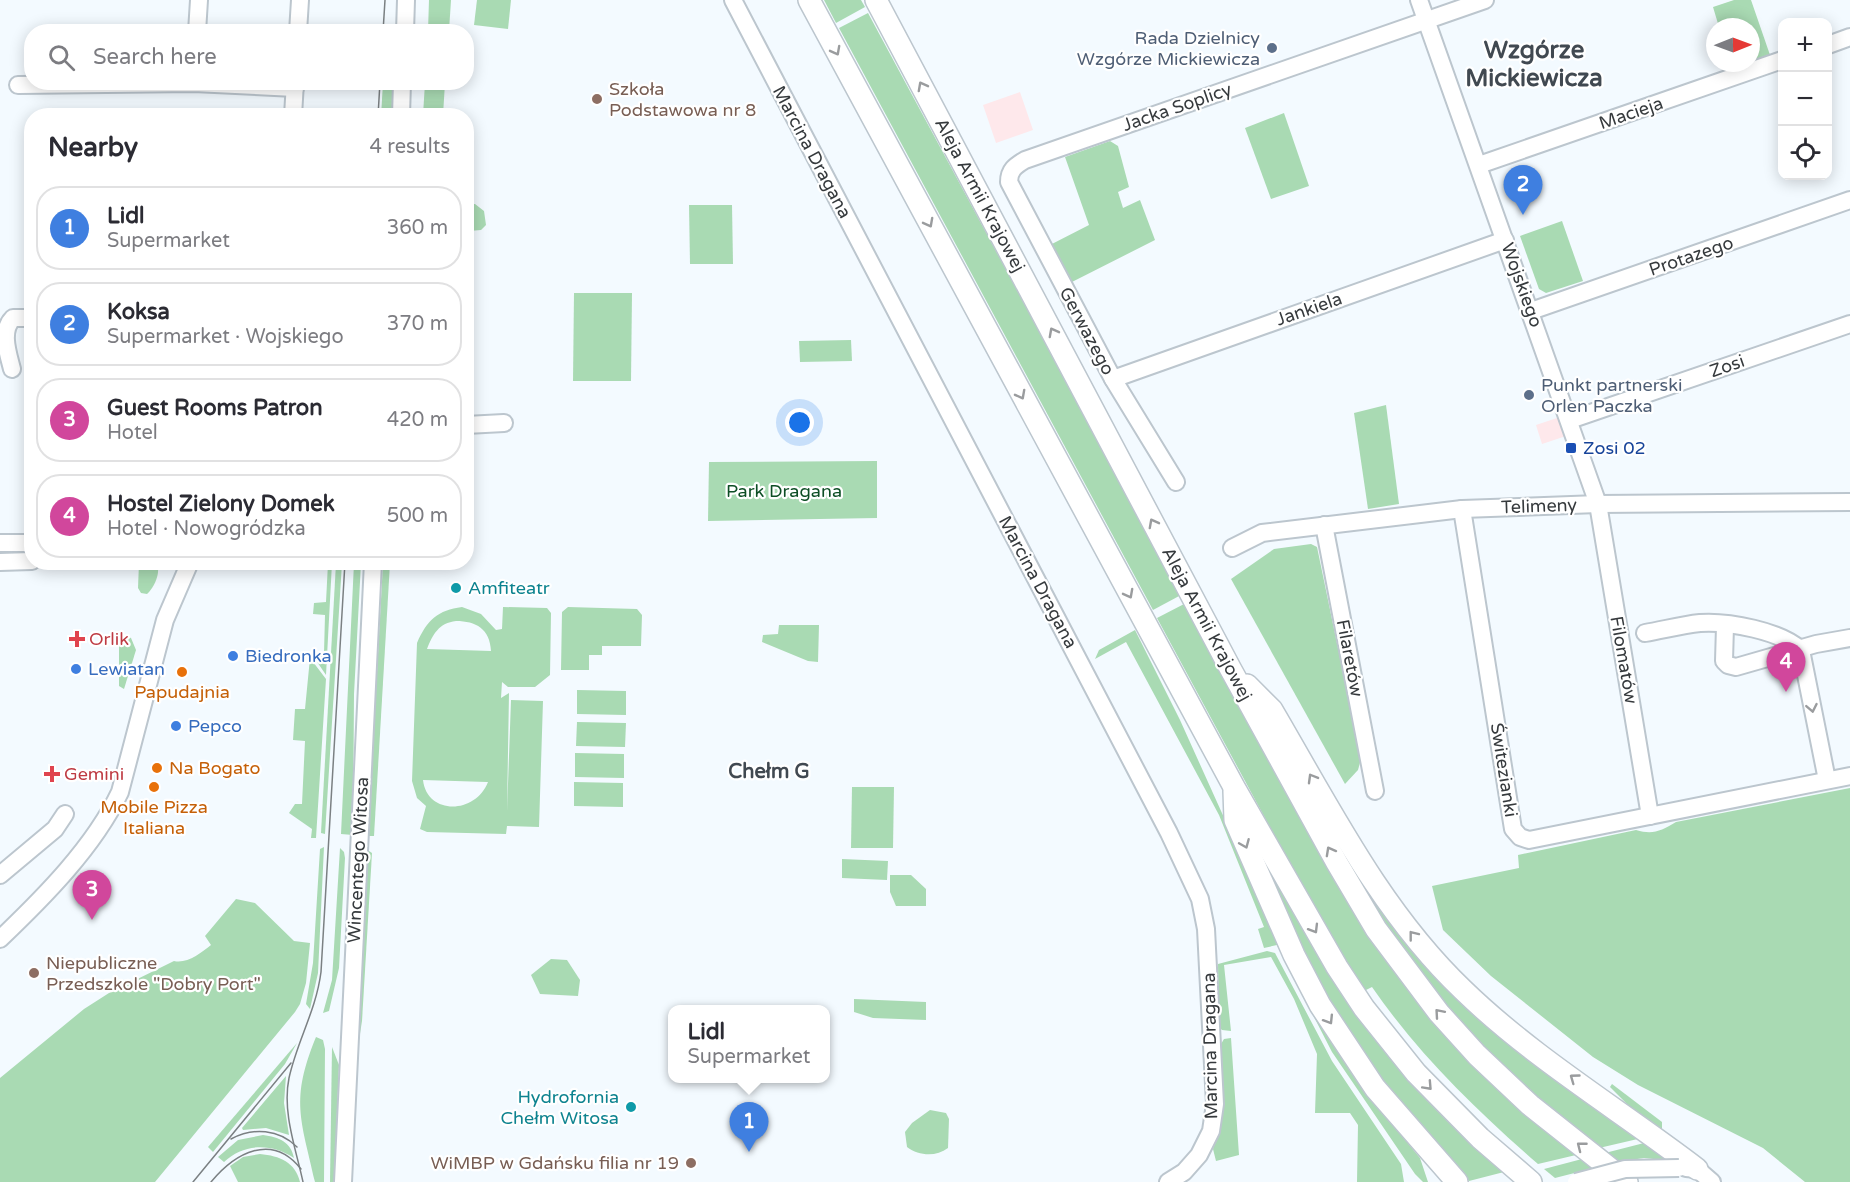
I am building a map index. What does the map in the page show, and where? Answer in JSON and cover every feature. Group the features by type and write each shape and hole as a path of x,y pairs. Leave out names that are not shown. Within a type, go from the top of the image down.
{"main road":[{"path":"809,0 1233,788 1315,931 1364,1008 1416,1073 1445,1104 1531,1182"},
{"name":"Aleja Armii Krajowej","path":"876,0 1230,668 1337,863 1376,929 1439,1013 1504,1081 1627,1182"},
{"path":"1230,668 1272,710 1386,900 1423,948 1463,990 1515,1035 1696,1173"},
{"path":"1233,788 1235,820 1294,955 1320,1005 1375,1088 1438,1173 1457,1182"}],"street":[{"path":"198,24 199,0"},
{"path":"298,24 300,0"},
{"path":"405,24 406,0"},
{"name":"Marcina Dragana","path":"733,0 1169,833 1200,899 1208,957 1215,1104 1211,1131 1200,1155 1184,1172 1168,1182"},
{"name":"Wojskiego","path":"1419,0 1598,504"},
{"name":"Jacka Soplicy","path":"1009,174 1025,160 1485,0"},
{"path":"1832,43 1850,37"},
{"name":"Macieja","path":"1479,165 1778,61"},
{"path":"18,85 24,85"},
{"path":"294,108 295,90"},
{"path":"401,108 402,90"},
{"name":"Gerwazego","path":"1009,174 1009,182 1113,379 1176,482"},
{"name":"Protazego","path":"1531,311 1850,200"},
{"name":"Jankiela","path":"1113,379 1506,240"},
{"path":"12,369 6,342 8,322 13,318 24,318"},
{"name":"Zosi","path":"1569,420 1850,324"},
{"path":"474,425 504,423"},
{"name":"Telimeny","path":"1232,548 1262,533 1462,509 1598,504 1850,501"},
{"name":"Filomatów","path":"1598,504 1650,816"},
{"name":"Świtezianki","path":"1462,509 1513,829 1520,837 1529,840 1850,776"},
{"name":"Filaretów","path":"1324,525 1375,790"},
{"path":"0,543 24,543"},
{"path":"0,562 24,561"},
{"path":"0,939 87,846 108,819 120,792 165,620 187,570"},
{"name":"Wincentego Witosa","path":"343,1182 373,570"},
{"path":"1645,633 1702,623 1762,630 1789,639 1801,650 1827,780"},
{"path":"1725,626 1724,661 1736,667 1816,644 1850,638"},
{"path":"0,874 55,829 65,814"},
{"name":"Wincentego Witosa","path":"346,1157 354,1182"},
{"path":"1575,1182 1631,1168 1696,1173"}],"shaded area":[{"path":"1020,92 1033,130 996,143 983,105"},
{"path":"1560,417 1566,436 1542,444 1536,425"}],"green space":[{"path":"429,0 451,0 449,24 428,24"},
{"path":"477,0 511,0 508,29 474,25"},
{"path":"824,0 861,0 865,7 836,23"},
{"path":"1734,0 1751,0 1757,18 1716,18 1713,7"},
{"path":"868,13 1181,595 1153,610 839,28"},
{"path":"1760,26 1770,55 1760,58"},
{"path":"383,90 394,90 393,108 381,108"},
{"path":"425,90 445,90 443,108 423,108"},
{"path":"1284,113 1309,186 1271,199 1245,128"},
{"path":"1110,141 1118,146 1129,187 1118,192 1123,208 1140,200 1155,240 1068,284 1048,246 1089,225 1065,157"},
{"path":"474,204 484,211 486,225 481,230 474,231"},
{"path":"689,205 732,205 733,264 690,264"},
{"path":"1562,221 1583,281 1546,293 1539,289 1520,236"},
{"path":"574,293 632,293 631,381 573,381"},
{"path":"851,340 852,361 800,362 799,341"},
{"path":"1386,405 1399,504 1368,509 1354,413"},
{"name":"Park Dragana","path":"877,461 877,518 708,521 709,462"},
{"path":"1311,544 1317,547 1361,759 1358,770 1345,784 1231,579 1274,549"},
{"path":"139,570 158,570 152,588 147,594 141,593 138,588"},
{"path":"328,570 332,570 326,675 311,653 324,653 325,615 313,614 314,603 326,602"},
{"path":"336,570 342,570 325,834 321,833"},
{"path":"354,570 361,570 354,694 353,835 341,834"},
{"path":"383,570 390,570 374,836 368,836"},
{"path":"1186,603 1359,919 1409,991 1440,1030 1576,1155 1538,1164 1449,1081 1409,1036 1372,987 1364,991 1326,931 1157,618"},
{"path":"462,607 481,614 496,630 502,629 503,607 547,608 551,613 550,675 535,687 508,687 502,682 501,698 509,693 507,812 511,700 543,701 539,827 507,826 506,834 427,832 420,829 426,806 417,798 412,781 417,643 429,622 454,608","holes":["456,621 470,623 481,628 488,637 491,651 427,649 437,630 445,624","423,780 487,782 488,782 482,793 473,801 452,807 433,800 426,791"]},
{"path":"568,607 637,609 642,615 641,646 602,646 602,655 589,655 589,670 561,670 562,612"},
{"path":"779,625 819,625 818,662 808,661 762,642 763,635 778,634"},
{"path":"1135,630 1180,720 1226,822 1372,1099 1420,1158 1428,1182 1423,1182 1415,1174 1332,1052 1277,945 1264,948 1258,929 1264,927 1219,815 1126,642 1095,659 1099,650"},
{"path":"123,635 131,638 136,650 124,689 119,686 119,638"},
{"path":"310,658 326,679 316,838 311,838 312,829 289,813 295,804 302,804 305,741 293,740 295,709 305,709"},
{"path":"577,690 626,691 626,715 577,714"},
{"path":"577,722 626,723 625,747 576,746"},
{"path":"575,753 624,754 624,778 575,777"},
{"path":"574,782 623,783 623,807 574,806"},
{"path":"852,787 894,787 893,848 851,848"},
{"path":"1850,788 1850,1182 1805,1182 1763,1148 1638,1085 1593,1057 1491,976 1443,930 1432,886 1519,868 1518,855 1636,830 1657,831 1676,822"},
{"path":"1308,789 1379,905 1642,1138 1599,1148 1537,1097 1478,1042 1422,977 1386,926"},
{"path":"324,847 318,973 310,1009 306,1004 313,963 320,849"},
{"path":"340,848 345,858 339,968 329,1011 323,1013 332,980"},
{"path":"366,849 372,853 362,1021 359,1040 356,1041"},
{"path":"1260,850 1298,921 1371,1034 1401,1072 1434,1107 1504,1172 1469,1181 1423,1133 1379,1079 1323,993 1308,964"},
{"path":"842,859 888,861 887,880 842,878"},
{"path":"890,875 911,875 926,889 926,906 896,906 890,892"},
{"path":"236,899 255,903 294,941 310,943 306,983 300,1004 155,1182 0,1182 0,1078 84,1009 109,993 174,961 189,959 211,945 205,936"},
{"path":"1267,951 1275,953 1332,1061 1401,1164 1404,1182 1357,1182 1358,1125 1350,1113 1315,1113 1317,1054 1294,999 1271,957 1224,965 1231,1031 1222,1030 1219,1027 1218,964"},
{"path":"551,959 567,960 580,980 578,996 540,994 531,975"},
{"path":"854,999 926,1002 926,1020 873,1018 854,1012"},
{"path":"316,1037 323,1040 325,1049 324,1182 315,1182 300,1110 303,1077"},
{"path":"1231,1038 1239,1155 1216,1161 1213,1149 1219,1129 1221,1044 1224,1039"},
{"path":"297,1043 285,1064 213,1152 208,1147"},
{"path":"332,1047 339,1065 334,1182 330,1182"},
{"path":"286,1076 284,1103 289,1135 266,1128 243,1130 242,1128"},
{"path":"1612,1084 1662,1122 1662,1131 1629,1106 1610,1087"},
{"path":"930,1110 946,1113 949,1119 948,1148 938,1153 922,1154 907,1147 905,1132 912,1123"},
{"path":"263,1135 283,1141 290,1148 294,1158 277,1150 258,1147 240,1151 224,1162 218,1157 238,1140"},
{"path":"1648,1142 1672,1161 1644,1158 1617,1162 1605,1153"},
{"path":"260,1154 286,1161 298,1175 300,1182 238,1182 230,1166 243,1157"},
{"path":"1582,1159 1594,1168 1555,1178 1544,1169"}],"tram line":[{"path":"384,24 385,0"},
{"path":"378,108 380,90"},
{"path":"303,1182 291,1130 287,1091 292,1064 315,1000 321,972 345,570"},
{"path":"193,1182 291,1063"},
{"path":"231,1139 248,1133 266,1132 282,1136 297,1147"},
{"path":"211,1182 242,1155 266,1149 278,1151 290,1158 301,1169"}],"place":[{"name":"Rada Dzielnicy Wzgórze Mickiewicza","path":"1272,48"},
{"name":"Szkoła Podstawowa nr 8","path":"597,99"},
{"name":"Koksa","path":"1523,215"},
{"name":"Punkt partnerski Orlen Paczka","path":"1529,395"},
{"name":"Zosi 02","path":"1571,448"},
{"name":"Amfiteatr","path":"456,588"},
{"name":"Orlik","path":"77,639"},
{"name":"Biedronka","path":"233,656"},
{"name":"Lewiatan","path":"76,669"},
{"name":"Papudajnia","path":"182,672"},
{"name":"Hostel Zielony Domek","path":"1786,692"},
{"name":"Pepco","path":"176,726"},
{"name":"Na Bogato","path":"157,768"},
{"name":"Gemini","path":"52,774"},
{"name":"Mobile Pizza Italiana","path":"154,787"},
{"name":"Guest Rooms Patron","path":"92,920"},
{"name":"Niepubliczne Przedszkole \"Dobry Port\"","path":"34,973"},
{"name":"Hydrofornia Chełm Witosa","path":"631,1107"},
{"name":"Lidl","path":"749,1152"},
{"name":"WiMBP w Gdańsku filia nr 19","path":"691,1163"}],"district":[{"name":"Wzgórze Mickiewicza","path":"1534,64"},
{"name":"Chełm G","path":"769,772"}]}
